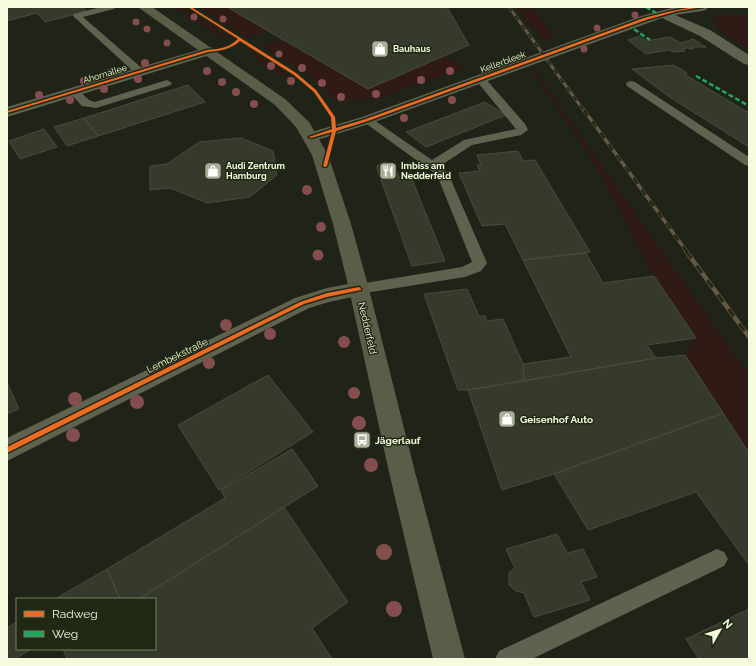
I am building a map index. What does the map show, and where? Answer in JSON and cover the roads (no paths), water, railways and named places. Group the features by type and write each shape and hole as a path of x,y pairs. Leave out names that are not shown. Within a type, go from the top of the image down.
{"main road":[{"name":"Nedderfeld","path":"144,7 280,102 298,118 311,137 325,166 359,289 402,472 449,659"}],"street":[{"name":"Kellerbleek","path":"311,137 367,120 628,25 663,14 702,7"},
{"path":"663,14 710,36 749,61"},
{"name":"Ahornallee","path":"7,112 208,51"},
{"name":"Lembekstraße","path":"7,450 302,303 327,295 359,289"}],"lane":[{"path":"111,7 77,16 140,72"},
{"path":"432,165 468,142 517,133 522,130 521,126 480,79"},
{"path":"74,92 86,104 96,105 167,83"},
{"path":"631,84 749,162"},
{"path":"359,289 465,272 476,268 480,263 449,186 442,173 432,165 413,154 367,120"},
{"path":"507,659 717,560"}],"railway":[{"path":"509,7 584,111"},
{"path":"584,110 687,252"},
{"path":"686,251 749,337"}],"place":[{"name":"Bauhaus","path":"380,49"},
{"name":"Audi Zentrum Hamburg","path":"213,171"},
{"name":"Imbiss am Nedderfeld","path":"388,171"},
{"name":"Geisenhof Auto","path":"507,419"},
{"name":"Jägerlauf","path":"362,440"}]}
